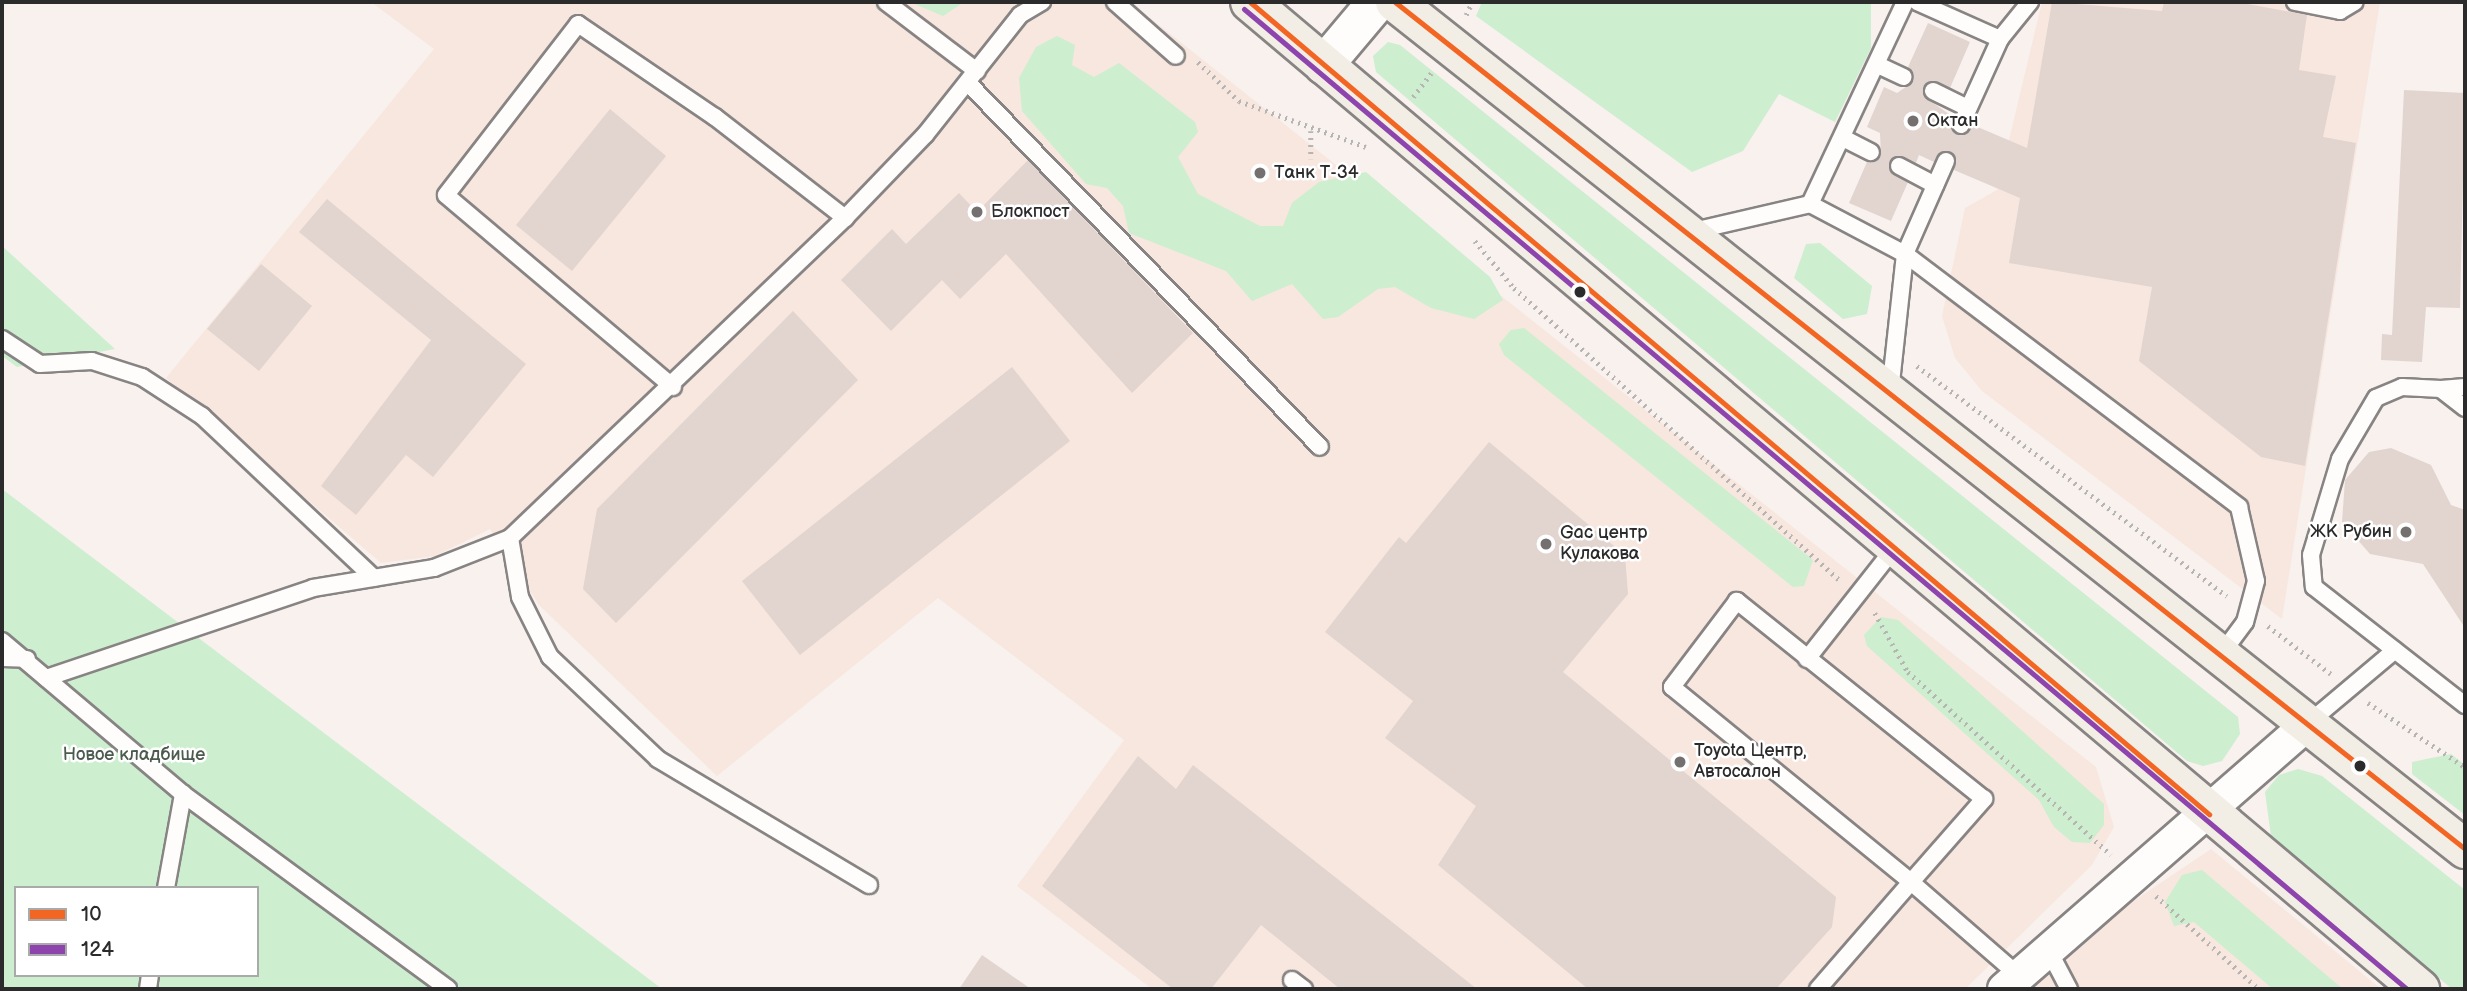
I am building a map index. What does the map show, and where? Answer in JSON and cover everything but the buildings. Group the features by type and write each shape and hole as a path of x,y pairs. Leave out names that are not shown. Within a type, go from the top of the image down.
{"main road":[{"path":"1250,2 2209,814 2420,989"},
{"path":"1324,65 1377,2"},
{"path":"1395,2 2217,659 2465,849"}],"street":[{"path":"2012,983 2209,814 2305,726"}],"lane":[{"path":"886,2 973,77 1320,447"},
{"path":"46,678 313,587 434,568 510,538 673,387 845,218 973,77 1020,15 1042,2"},
{"path":"1115,2 1176,56"},
{"path":"1810,204 1880,66 1905,2"},
{"path":"1917,2 2000,39"},
{"path":"1961,125 2000,39 2030,2"},
{"path":"2295,2 2340,11 2355,2"},
{"path":"673,387 446,195 578,24 715,117 845,218"},
{"path":"1880,66 1904,77"},
{"path":"1933,91 1968,108"},
{"path":"1845,139 1871,152"},
{"path":"1889,396 1905,254 1945,161"},
{"path":"1899,166 1935,185"},
{"path":"1684,233 1810,204 1905,254 2239,507 2256,581 2248,611 2217,659"},
{"path":"2,339 40,364 92,361 142,377 202,416 374,578"},
{"path":"2465,387 2402,387 2376,398 2340,459 2311,555 2314,587 2465,705"},
{"path":"2441,389 2465,408"},
{"path":"510,538 520,597 550,657 658,759 869,885"},
{"path":"1807,659 1895,547"},
{"path":"1818,989 1911,882 1984,799 1738,601 1672,687 1911,882 2012,983"},
{"path":"2,640 183,794 448,989"},
{"path":"2305,726 2395,650"},
{"path":"2,658 27,659"},
{"path":"166,886 183,794"},
{"path":"2049,951 2069,989"}],"path":[{"path":"1311,131 1311,159"},
{"path":"1370,148 1379,156"},
{"path":"1467,231 1514,288 1875,613 1908,672 2259,989"},
{"path":"1895,349 2349,688 2465,767"}],"shaded area":[{"path":"371,2 1130,2 2096,767 2114,827 2092,865 1965,989 1152,989 1017,886 1124,740 938,598 717,776 539,605 490,529 435,556 381,563 166,378 434,49"},
{"path":"2042,2 2380,2 2282,619 1982,391 1955,358 1942,316 1965,208 1997,190"},
{"path":"2211,849 2381,989 2014,989 2046,960"}],"green space":[{"path":"910,2 964,2 943,16"},
{"path":"1482,2 1871,2 1871,48 1835,122 1779,94 1743,151 1692,172 1476,16"},
{"path":"1057,36 1075,45 1072,65 1094,77 1119,63 1195,122 1198,132 1178,157 1198,194 1260,226 1283,226 1292,203 1319,182 1366,172 1490,277 1503,300 1474,319 1431,308 1395,287 1378,289 1338,317 1323,319 1292,284 1252,301 1226,271 1129,233 1123,206 1107,188 1086,184 1022,111 1019,78 1036,47"},
{"path":"1388,42 1400,45 2238,717 2240,734 2222,761 2203,766 2187,761 1376,72 1373,56"},
{"path":"1820,243 1872,286 1867,314 1843,319 1794,278 1806,244"},
{"path":"2,246 115,349 17,367 2,356"},
{"path":"1524,328 1813,560 1804,586 1793,587 1504,355 1499,344 1511,330"},
{"name":"Новое кладбище","path":"2,489 662,989 2,989"},
{"path":"1881,617 1898,620 2104,804 2104,825 2090,843 2072,842 2054,827 2039,800 1867,646 1864,635"},
{"path":"2451,754 2465,765 2465,815 2412,774 2412,762"},
{"path":"2298,769 2322,776 2465,890 2465,989 2452,989 2271,836 2265,792 2279,775"},
{"path":"2202,870 2343,989 2273,989 2194,922 2174,926 2165,902 2182,875"}],"transit line":[{"name":"10","path":"1250,2 2209,814"},
{"name":"10","path":"1395,2 2465,849"},
{"name":"124","path":"1244,9 2407,989"}],"place":[{"name":"Октан","path":"1913,121"},
{"name":"Танк Т-34","path":"1260,173"},
{"name":"Блокпост","path":"977,212"},
{"name":"ЖК Рубин","path":"2406,532"},
{"name":"Gac центр Кулакова","path":"1546,544"},
{"name":"Toyota Центр, Автосалон","path":"1680,762"}]}
